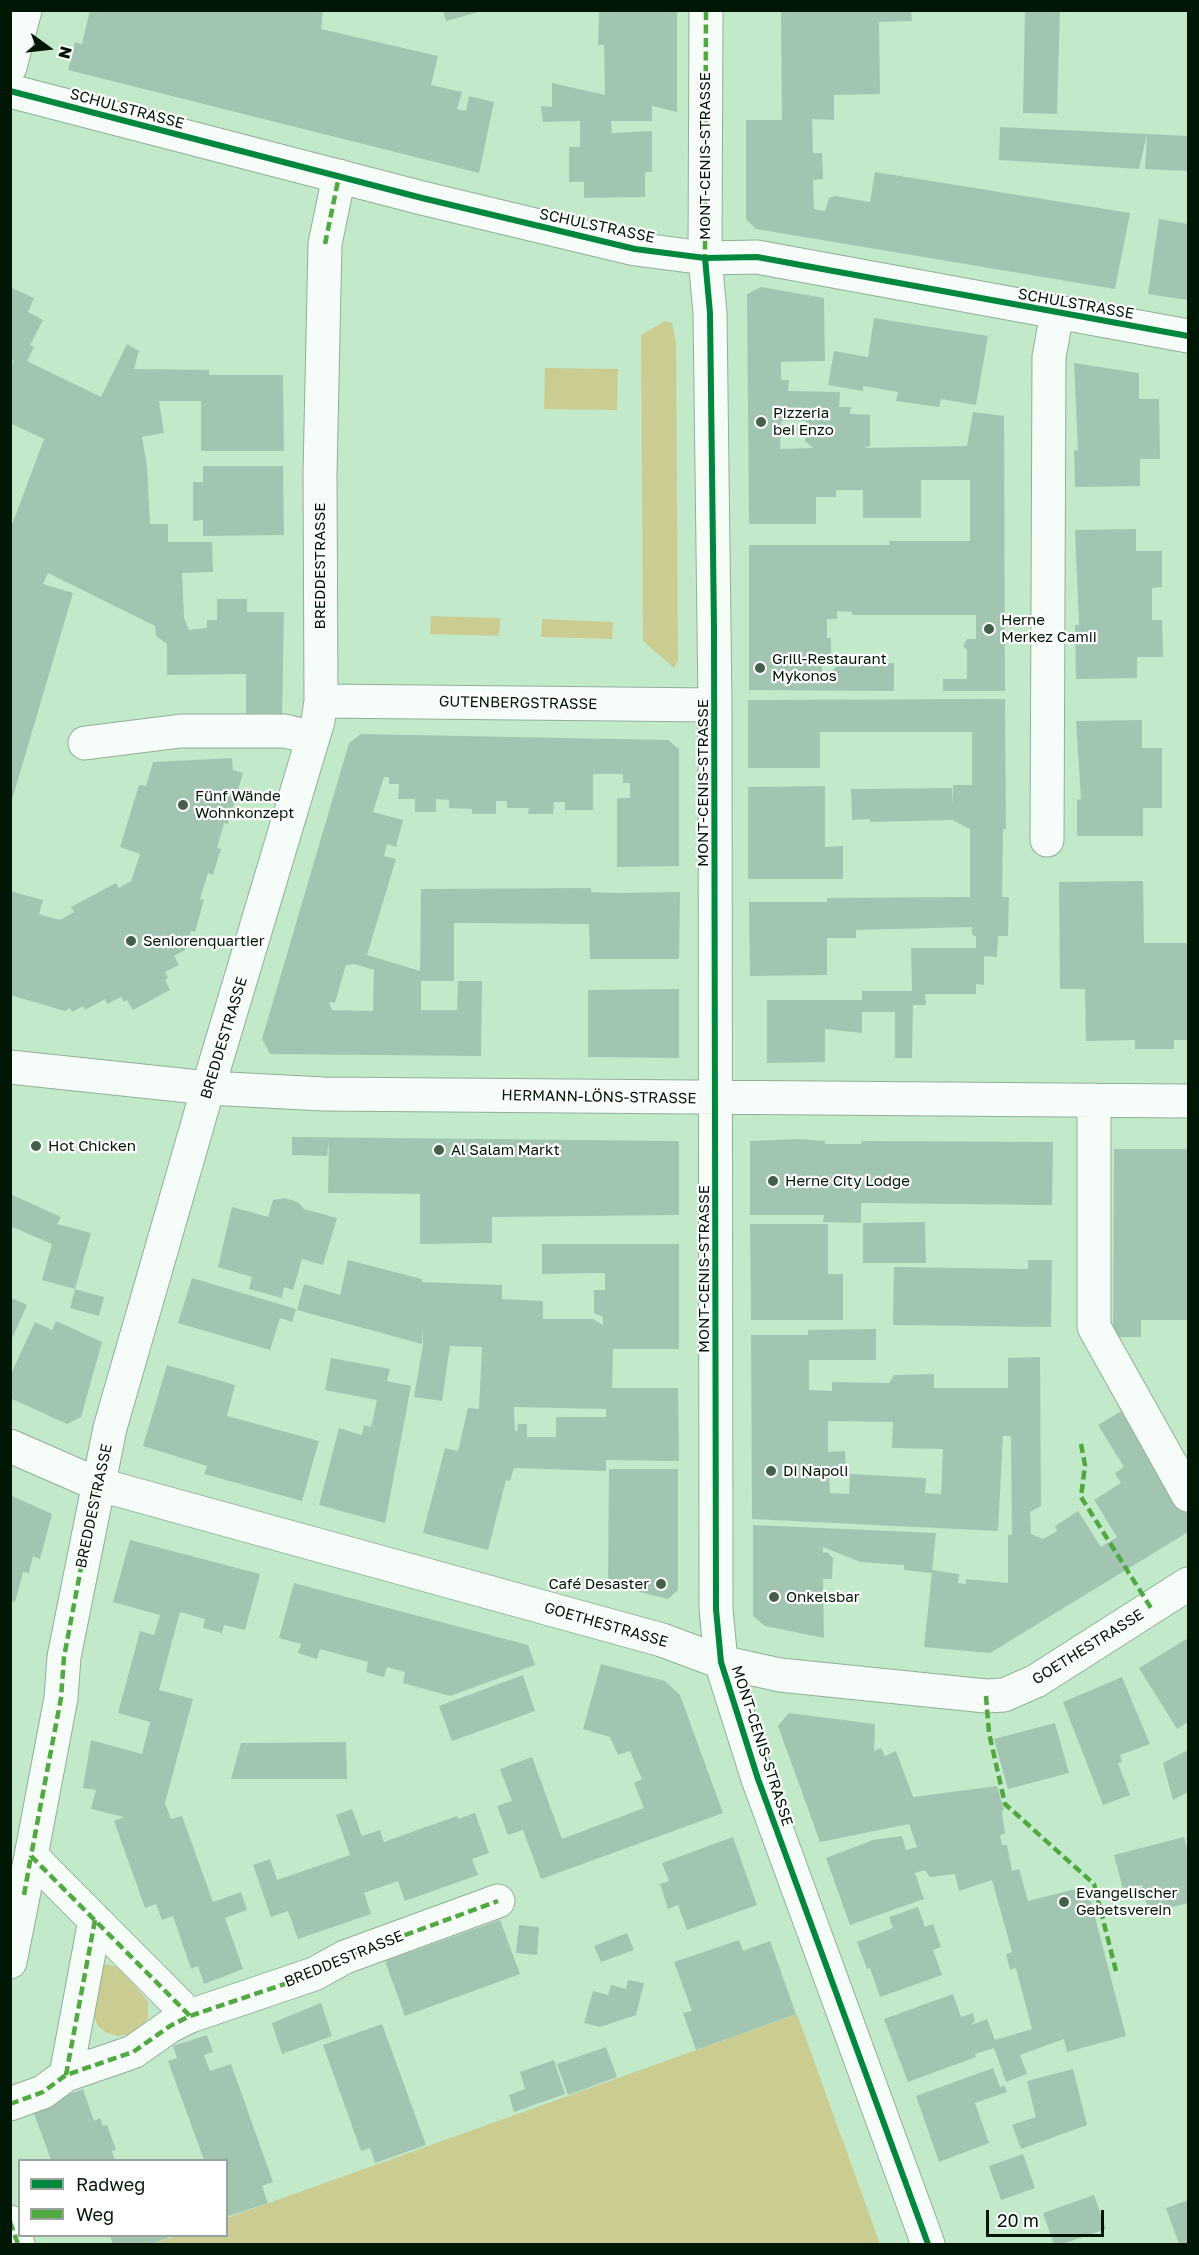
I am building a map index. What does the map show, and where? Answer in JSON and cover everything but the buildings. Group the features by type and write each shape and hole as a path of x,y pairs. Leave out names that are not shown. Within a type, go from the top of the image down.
{"street":[{"path":"10,68 25,10"},
{"name":"MONT-CENIS-STRASSE","path":"706,10 705,258 710,313 715,705 716,1609 722,1662 758,1779 928,2244"},
{"name":"SCHULSTRASSE","path":"10,91 635,249 705,258 757,257 1188,336"},
{"name":"BREDDESTRASSE","path":"10,1962 61,1698 64,1657 110,1428 207,1089 313,738 321,701 320,473 325,244 339,176"},
{"path":"1047,840 1049,357 1057,313"},
{"name":"GUTENBERGSTRASSE","path":"321,701 715,705"},
{"path":"85,743 181,731 285,731 313,738"},
{"name":"HERMANN-LÖNS-STRASSE","path":"10,1067 207,1089 324,1094 1188,1101"},
{"path":"1094,1100 1094,1327 1188,1495"},
{"name":"GOETHESTRASSE","path":"10,1446 98,1484 662,1640 722,1662 780,1675 986,1696 1004,1695 1036,1681 1188,1584"},
{"path":"32,1856 190,2016"},
{"name":"BREDDESTRASSE","path":"10,2104 43,2092 66,2075 133,2052 170,2026 190,2016 314,1974 345,1957 498,1901"},
{"path":"66,2075 95,1920"},
{"path":"10,2222 18,2244"}],"green space":[{"path":"665,321 672,323 676,343 678,660 674,668 643,641 641,335"},
{"path":"545,368 618,369 617,410 544,409"},
{"path":"431,616 500,618 499,636 430,634"},
{"path":"542,619 613,622 612,639 541,637"},
{"path":"107,1964 117,1967 148,2001 148,2018 141,2028 130,2034 118,2036 107,2033 98,2026 93,2015 102,1966"},
{"path":"797,2014 880,2244 151,2244 174,2237 228,2237 228,2218"}],"marked path":[{"path":"700,257 705,258 706,10"},
{"path":"325,244 339,176"},
{"path":"1081,1444 1085,1465 1081,1497 1151,1608"},
{"path":"97,1484 64,1657 61,1698 31,1856 190,2016"},
{"path":"986,1696 989,1733 1005,1804 1094,1884 1116,1971"},
{"path":"24,1895 31,1856"},
{"path":"10,2104 43,2092 66,2075 133,2052 170,2026 190,2016 314,1974 345,1957 498,1901"},
{"path":"66,2075 95,1920"},
{"path":"10,2222 18,2244"}],"cycle path":[{"path":"10,91 422,198 635,249 705,258 757,257 1188,336"},
{"path":"705,258 710,313 714,628 716,1609 721,1662 758,1779 928,2244"}],"place":[{"name":"Pizzeria bei Enzo","path":"761,422"},
{"name":"Herne Merkez Camii","path":"989,629"},
{"name":"Grill-Restaurant Mykonos","path":"760,668"},
{"name":"Fünf Wände Wohnkonzept","path":"183,805"},
{"name":"Seniorenquartier","path":"131,941"},
{"name":"Hot Chicken","path":"36,1146"},
{"name":"Al Salam Markt","path":"439,1150"},
{"name":"Herne City Lodge","path":"773,1181"},
{"name":"Di Napoli","path":"771,1471"},
{"name":"Café Desaster","path":"661,1584"},
{"name":"Onkelsbar","path":"774,1597"},
{"name":"Evangelischer Gebetsverein","path":"1064,1902"}]}
